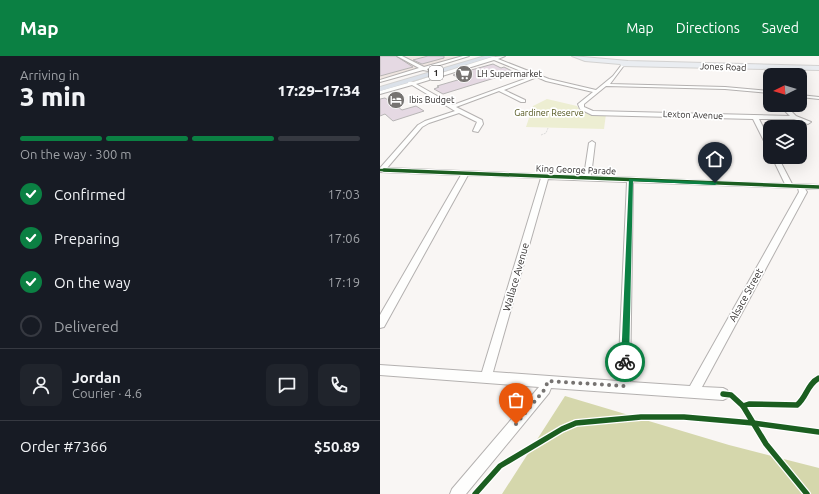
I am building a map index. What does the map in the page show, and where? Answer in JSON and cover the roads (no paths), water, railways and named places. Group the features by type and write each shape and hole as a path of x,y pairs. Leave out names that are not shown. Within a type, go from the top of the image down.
{"highway":[{"name":"1","path":"380,85 425,70 477,56"},
{"name":"1","path":"380,89 410,82 492,57"}],"main road":[{"name":"Jones Road","path":"574,56 585,59 624,63 819,68"}],"street":[{"path":"399,56 425,70"},
{"path":"380,81 425,70 467,56"},
{"path":"492,57 503,56"},
{"path":"492,57 548,80 596,91 616,77 628,56"},
{"path":"452,107 537,76"},
{"path":"380,93 410,82 459,111 480,121 476,131"},
{"path":"606,85 724,88 763,91"},
{"path":"500,90 523,102"},
{"name":"Lexton Avenue","path":"596,91 581,104 582,108 592,113 794,117 808,122"},
{"path":"807,97 819,98"},
{"path":"381,170 420,126 427,122 459,111"},
{"path":"789,112 794,117"},
{"path":"755,117 763,133"},
{"path":"588,178 592,143"},
{"path":"780,164 794,186"},
{"name":"King George Parade","path":"381,170 819,187"},
{"path":"380,324 466,174"},
{"name":"Wallace Avenue","path":"486,377 545,176"},
{"path":"624,386 630,180"},
{"name":"Alsace Street","path":"693,392 803,192 794,186"},
{"path":"380,370 723,394"},
{"path":"457,494 545,389 548,381"}],"place":[{"name":"LH Supermarket","path":"464,74"},
{"name":"Ibis Budget","path":"396,100"}],"park label":[{"name":"Gardiner Reserve","path":"549,113"}]}
